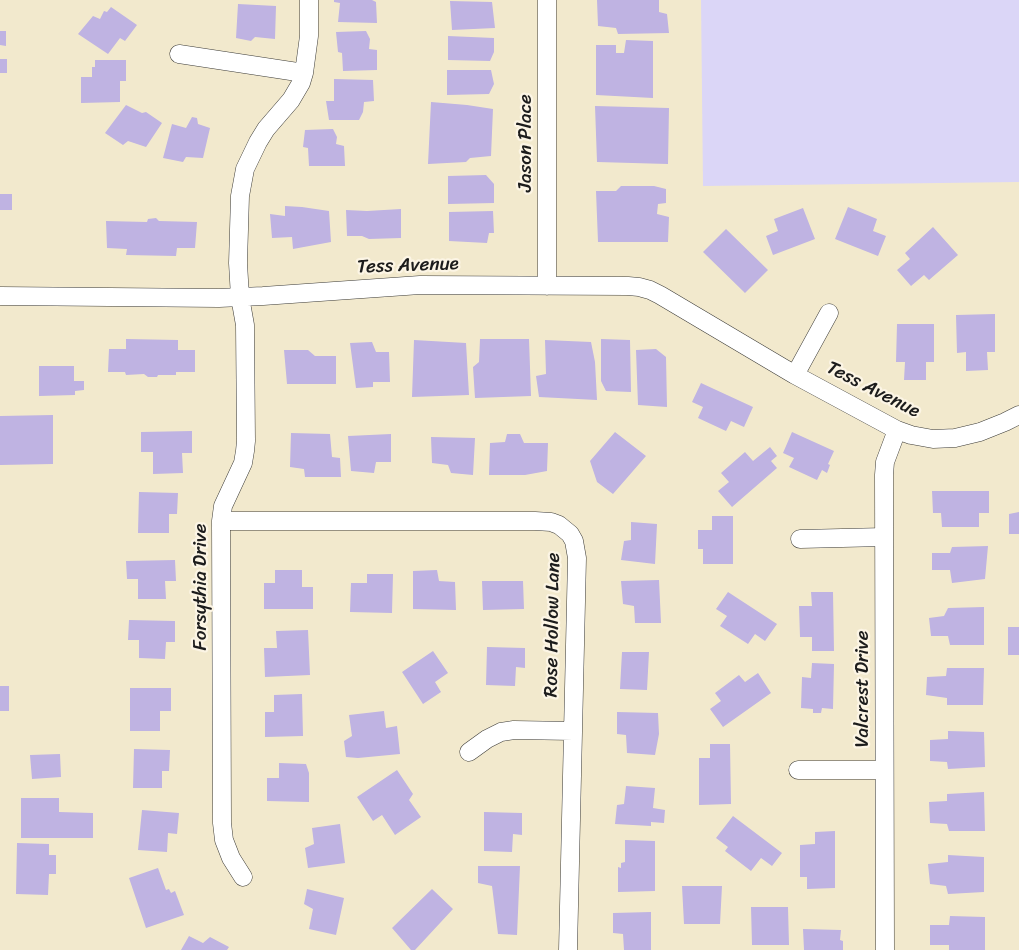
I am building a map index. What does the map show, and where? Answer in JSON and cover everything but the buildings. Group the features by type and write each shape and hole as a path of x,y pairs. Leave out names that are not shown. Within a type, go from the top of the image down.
{"street":[{"name":"Forsythia Drive","path":"243,877 231,858 224,840 222,822 221,521 223,506 246,451 245,325 240,297 238,264 240,196 245,169 258,142 266,129 294,96 301,83 309,36 309,0"},
{"name":"Jason Place","path":"547,0 547,286"},
{"path":"179,54 304,73"},
{"name":"Tess Avenue","path":"0,296 240,297 420,285 639,287 650,290 795,375 911,436 933,439 955,438 980,432 1019,415"},
{"name":"Tess Avenue","path":"795,375 829,313"},
{"name":"Valcrest Drive","path":"884,950 884,468 897,430"},
{"name":"Rose Hollow Lane","path":"221,521 535,521 551,522 559,525 570,534 576,549 568,950"},
{"path":"800,539 884,537"},
{"path":"469,752 487,738 501,732 514,730 573,731"},
{"path":"798,770 884,770"}],"shaded area":[{"path":"701,0 1019,0 1019,182 703,186"}]}
